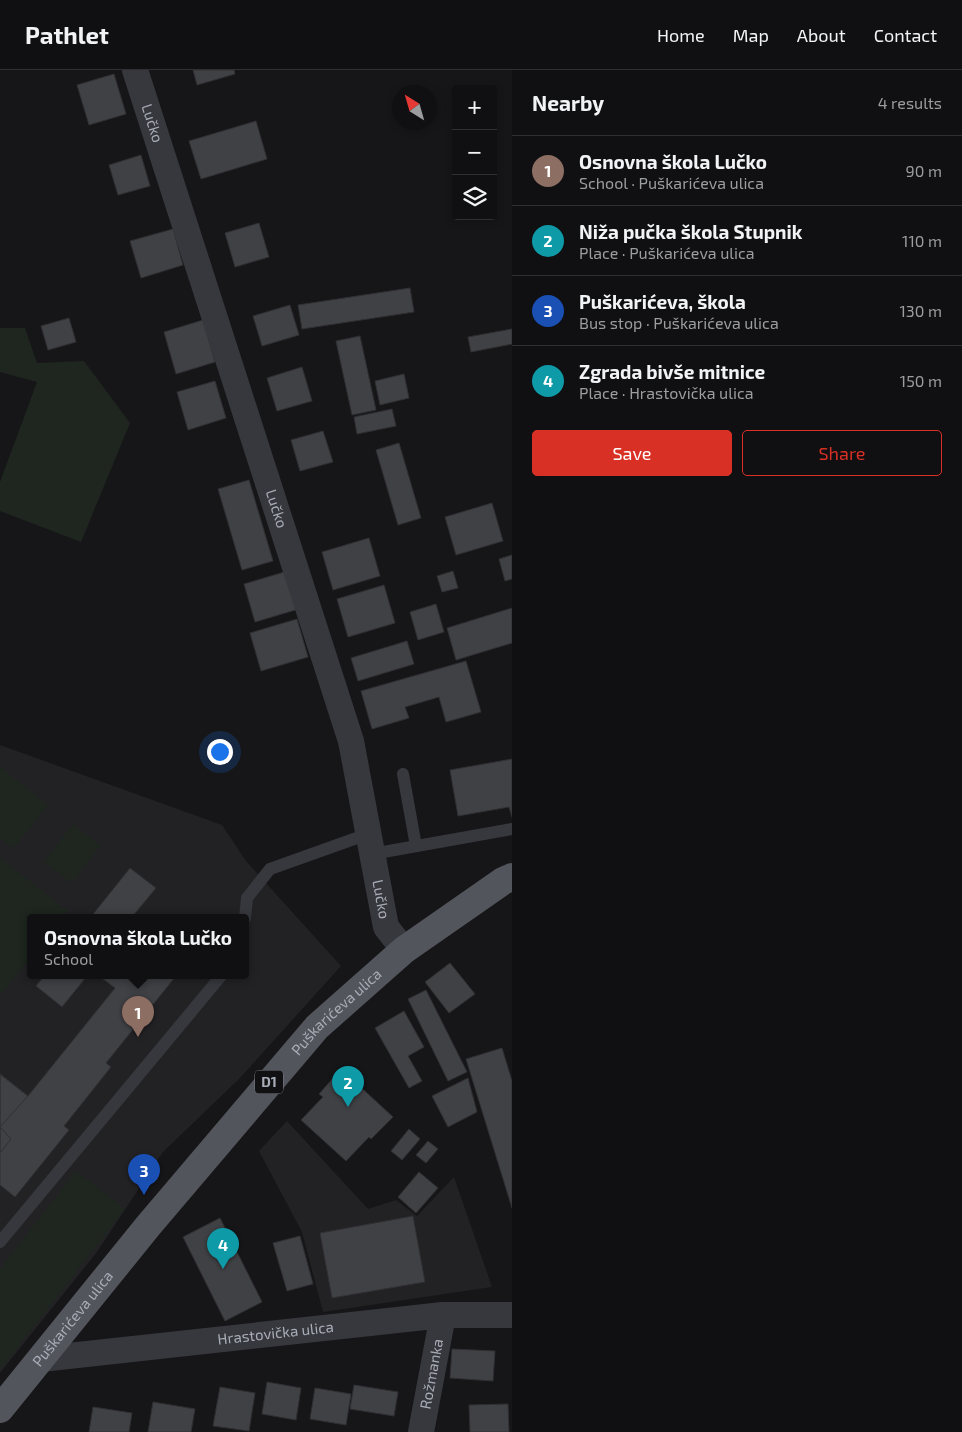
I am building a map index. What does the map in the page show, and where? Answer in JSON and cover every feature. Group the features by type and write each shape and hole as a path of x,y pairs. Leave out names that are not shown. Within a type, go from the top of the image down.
{"main road":[{"name":"Puškarićeva ulica","path":"0,1409 148,1226 317,1027 404,950 503,881 512,877"}],"street":[{"name":"Lučko","path":"135,70 351,741 386,927 404,950"},
{"name":"Hrastovička ulica","path":"41,1359 443,1315 512,1314"},
{"name":"Rožmanka","path":"421,1432 443,1315"}],"lane":[{"path":"403,774 416,846"},
{"path":"245,914 247,898 270,869 370,844 416,846 512,829"},
{"path":"0,1242 219,979"}],"shaded area":[{"path":"0,328 25,328 37,363 84,361 130,423 81,542 0,511 0,482 37,382 0,372"},
{"path":"0,745 222,825 246,861 341,966 240,1078 163,1152 97,1252 0,1373"},
{"path":"0,767 48,805 13,849 0,838"},
{"path":"73,824 101,845 72,883 44,862"},
{"path":"0,858 68,911 65,914 27,914 27,962 2,993 0,991"},
{"path":"287,1121 368,1209 396,1200 417,1216 454,1177 492,1287 323,1312 302,1232 259,1151"},
{"path":"76,1171 125,1209 0,1370 0,1269"}],"building":[{"path":"193,70 234,70 235,74 197,85"},
{"path":"114,74 126,114 89,125 77,85"},
{"path":"256,121 267,159 201,179 189,141"},
{"path":"141,155 150,186 118,195 109,165"},
{"path":"259,223 269,257 235,267 225,233"},
{"path":"173,229 183,265 141,278 130,241"},
{"path":"410,288 414,312 302,329 298,305"},
{"path":"290,305 299,335 262,346 253,316"},
{"path":"69,318 76,342 48,350 41,326"},
{"path":"203,320 215,362 176,374 164,332"},
{"path":"512,329 512,344 471,352 468,337"},
{"path":"360,336 376,410 352,415 336,341"},
{"path":"302,367 312,401 277,411 267,378"},
{"path":"404,374 409,398 380,405 375,381"},
{"path":"215,381 226,418 188,430 177,392"},
{"path":"392,409 396,426 357,434 354,417"},
{"path":"323,431 333,462 300,471 291,440"},
{"path":"399,443 421,518 398,525 376,450"},
{"path":"249,480 273,561 242,570 218,489"},
{"path":"492,503 503,541 456,555 445,517"},
{"path":"369,538 380,576 333,590 322,552"},
{"path":"512,555 512,579 505,581 499,559"},
{"path":"291,570 302,608 255,622 244,584"},
{"path":"453,571 458,588 442,592 437,576"},
{"path":"384,585 395,623 348,637 337,599"},
{"path":"436,604 444,632 418,640 410,612"},
{"path":"512,608 512,643 456,660 447,628"},
{"path":"297,619 308,657 261,671 250,633"},
{"path":"407,641 414,664 358,681 351,658"},
{"path":"466,661 481,712 446,722 439,697 405,707 409,718 372,729 361,691"},
{"path":"512,759 512,817 509,807 458,816 450,770"},
{"path":"130,868 156,888 134,914 93,914"},
{"path":"450,963 475,994 449,1013 425,982"},
{"path":"42,979 85,979 62,1007 36,986"},
{"path":"103,979 174,979 106,1063 111,1067 64,1126 69,1130 15,1197 0,1185 0,1074 28,1096 115,988"},
{"path":"426,990 467,1072 448,1081 408,999"},
{"path":"404,1011 424,1047 408,1056 422,1081 409,1088 375,1028"},
{"path":"502,1048 512,1081 512,1208 466,1059"},
{"path":"341,1069 393,1117 371,1139 369,1137 346,1161 301,1120 323,1097 319,1094"},
{"path":"0,1074 28,1096 0,1127"},
{"path":"468,1078 477,1112 448,1127 432,1096"},
{"path":"0,1127 11,1139 0,1153"},
{"path":"409,1129 420,1139 402,1160 391,1151"},
{"path":"428,1141 438,1149 426,1163 416,1155"},
{"path":"419,1172 438,1188 416,1213 398,1197"},
{"path":"413,1216 425,1282 332,1298 320,1233"},
{"path":"220,1218 262,1302 225,1321 183,1237"},
{"path":"300,1236 313,1284 287,1291 273,1243"},
{"path":"452,1349 495,1351 493,1381 450,1378"},
{"path":"267,1382 301,1388 296,1420 262,1414"},
{"path":"354,1385 398,1392 394,1416 350,1409"},
{"path":"220,1387 255,1393 249,1431 213,1426"},
{"path":"315,1388 351,1394 346,1425 310,1419"},
{"path":"153,1402 195,1409 191,1432 148,1432"},
{"path":"508,1404 509,1432 470,1432 469,1405"},
{"path":"93,1407 132,1413 129,1432 89,1432"}],"place":[{"name":"Osnovna škola Lučko","path":"138,1037"},
{"name":"Niža pučka škola Stupnik","path":"348,1107"},
{"name":"Puškarićeva, škola","path":"144,1195"},
{"name":"Zgrada bivše mitnice","path":"223,1269"}]}
